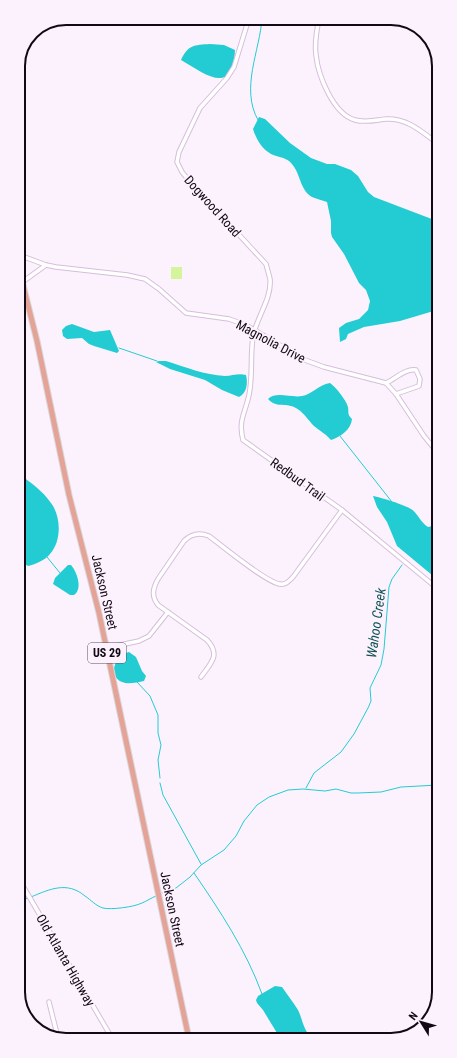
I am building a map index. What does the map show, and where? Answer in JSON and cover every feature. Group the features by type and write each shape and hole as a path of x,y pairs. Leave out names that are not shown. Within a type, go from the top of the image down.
{"main road":[{"name":"Jackson Street","path":"25,298 37,341 69,495 90,572 188,1033"}],"street":[{"name":"Dogwood Road","path":"247,25 234,67 227,78 200,108 179,152 177,162 182,172 191,183 266,264 270,279 268,292 254,331"},
{"path":"318,25 316,58 327,90 339,109 347,116 356,120 371,121 394,119 405,121 432,140"},
{"name":"Magnolia Drive","path":"25,257 46,265 138,277 152,284 186,313 229,319 246,325 305,360 324,367 386,383"},
{"path":"25,277 46,265"},
{"name":"Redbud Trail","path":"254,331 249,396 240,429 243,440 342,510 432,584"},
{"path":"396,394 419,386 420,379 416,370 412,369 402,373 386,383 396,394 432,446"},
{"path":"201,677 212,663 215,653 214,647 207,640 158,605 154,600 153,595 158,579 184,541 199,534 209,536 268,579 280,584 285,584 293,577 342,510"},
{"path":"106,648 139,641 149,636 168,612"},
{"name":"Old Atlanta Highway","path":"25,889 109,1033"},
{"path":"49,1002 57,1032"}],"green space":[{"path":"171,267 182,267 182,279 171,279"}],"water":[{"path":"210,44 224,45 235,50 233,64 229,73 223,78 216,78 208,75 181,60 186,51 192,47"},
{"path":"259,117 265,119 290,143 311,158 351,170 358,176 368,192 374,197 432,219 432,311 400,321 364,327 348,334 346,339 340,342 339,328 346,323 359,319 368,310 370,301 366,290 359,283 344,254 332,237 331,221 327,202 314,198 308,194 293,165 285,159 271,154 262,147 253,129"},
{"path":"72,324 94,332 110,330 119,351 117,353 94,346 82,338 67,339 63,336 62,330 66,326"},
{"path":"166,361 210,374 225,376 243,374 246,375 246,388 244,393 239,397 222,390 205,380 170,369 156,362"},
{"path":"330,383 345,401 348,407 349,415 352,419 347,430 331,440 314,426 303,413 294,407 277,404 268,399 275,395 305,395"},
{"path":"25,479 48,499 57,515 59,528 57,542 54,549 43,560 28,566 25,564"},
{"path":"373,496 404,505 415,512 428,527 432,526 432,575 397,546 387,522 377,507"},
{"path":"68,565 71,565 73,568 79,585 77,592 74,595 70,595 53,584 55,578"},
{"path":"129,652 136,657 142,671 146,676 144,681 125,683 117,679 114,671 117,661 124,654"},
{"path":"275,986 282,987 298,1010 308,1033 277,1033 257,1003 256,1000 258,996"}],"waterway":[{"path":"258,120 253,108 251,82 252,69 261,25"},
{"path":"119,348 157,361"},
{"path":"340,436 392,502"},
{"path":"47,557 60,573"},
{"name":"Wahoo Creek","path":"306,788 314,773 341,752 354,734 368,708 371,701 370,688 381,665 384,649 389,587 392,579 402,565"},
{"path":"137,682 150,696 158,715 158,733 161,745 158,760 160,778"},
{"path":"160,783 163,795 201,864"},
{"name":"Wahoo Creek","path":"162,893 176,888 190,877 201,865 224,850 236,836 244,821 257,805 269,797 288,790 303,789 325,791 336,789 351,793 358,793 381,792 401,787 432,785"},
{"path":"194,873 223,916 240,946 256,978 262,994"},
{"name":"Wahoo Creek","path":"31,897 52,889 72,889 78,891 100,907 111,909 128,907 156,896"}]}
